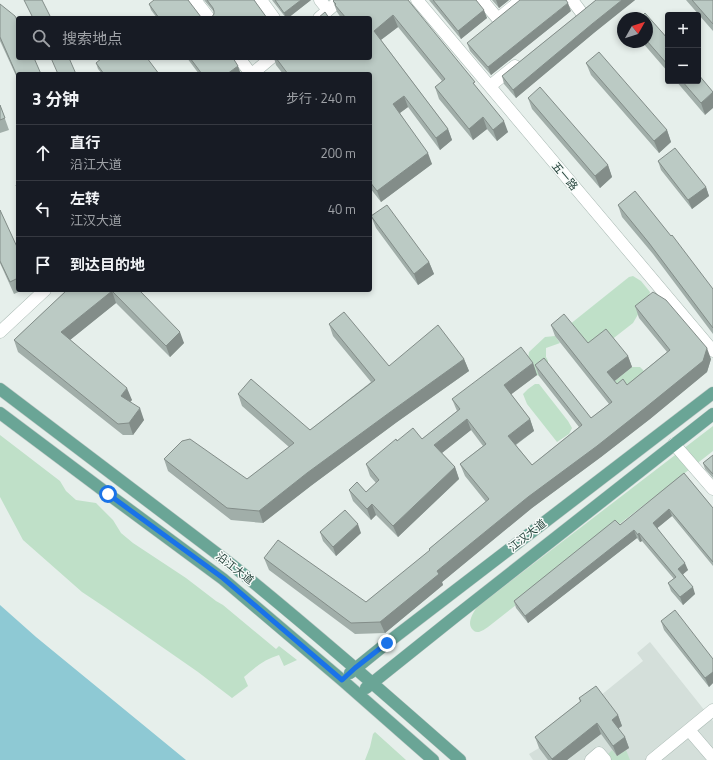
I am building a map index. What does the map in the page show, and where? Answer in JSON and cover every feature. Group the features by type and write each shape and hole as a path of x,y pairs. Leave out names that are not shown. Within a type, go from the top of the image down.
{"main road":[{"name":"沿江大道","path":"0,389 261,588 460,760"},
{"name":"江汉大道","path":"342,680 355,668 713,392"},
{"name":"沿江大道","path":"0,412 108,494 223,578 434,760"},
{"name":"江汉大道","path":"359,695 372,683 713,414"}],"street":[{"path":"195,0 207,16"},
{"path":"261,0 273,16"},
{"path":"320,0 323,14 340,0"},
{"path":"482,0 498,18"},
{"path":"487,28 521,0"},
{"path":"572,0 582,12"},
{"name":"五一路","path":"421,1 459,50 713,351"},
{"path":"570,21 592,4"},
{"path":"459,50 470,41"},
{"path":"490,86 524,58"},
{"path":"241,60 250,72"},
{"path":"254,72 269,60"},
{"path":"0,332 43,292"},
{"path":"674,444 713,489"},
{"path":"652,760 713,710"},
{"path":"689,730 713,759"},
{"path":"591,760 599,753 605,760"}],"shaded area":[{"path":"650,642 713,721 713,760 533,760 529,754 539,748 643,661 637,653"}],"green space":[{"path":"633,276 641,281 650,292 648,300 633,323 592,355 569,325 629,277"},
{"path":"555,336 560,343 546,348 548,369 539,376 528,359 529,352 545,337"},
{"path":"632,367 640,367 644,371 649,382 631,396 611,384"},
{"path":"535,384 539,384 572,428 569,434 557,442 527,404 523,394"},
{"path":"713,426 713,451 488,627 479,632 476,632 471,628 470,622 472,615 477,607"},
{"path":"0,435 60,481 66,491 76,500 96,503 113,520 121,533 133,543 186,578 223,605 276,649 279,646 297,660 284,666 279,655 264,661 244,677 248,686 232,698 198,672 82,592 23,540 0,497"},
{"path":"375,732 406,760 365,760 373,734"},
{"path":"612,750 617,756 626,750 630,760 605,760 607,755"}],"water":[{"path":"0,605 36,637 186,760 0,760"}],"building":[{"path":"24,0 42,0 50,16 32,16"},
{"path":"154,0 188,0 200,16 158,16 149,4"},
{"path":"207,0 254,0 266,16 212,16 214,14 213,8"},
{"path":"275,0 301,0 284,13"},
{"path":"408,0 475,82 473,83 504,121 493,130 483,117 469,129 435,87 445,79 393,15 374,31 448,129 436,138 404,96 393,104 428,153 377,191 372,185 372,72 286,72 278,60 372,60 372,16 344,16 333,1"},
{"path":"433,0 476,0 484,10 458,31"},
{"path":"520,0 566,0 568,3 488,67 467,43"},
{"path":"596,0 622,0 513,90 502,76"},
{"path":"692,0 713,0 713,24"},
{"path":"0,4 16,18 16,60 35,60 40,72 16,72 16,73 0,37"},
{"path":"325,12 328,16 320,16"},
{"path":"653,22 665,36 665,62 653,48"},
{"path":"599,52 667,130 654,141 586,63"},
{"path":"52,60 70,60 75,72 57,72"},
{"path":"100,60 148,60 158,72 103,72 96,63"},
{"path":"192,60 234,60 238,66 230,72 200,72"},
{"path":"701,78 713,92 701,103 685,84 701,84"},
{"path":"540,87 608,165 595,176 528,98"},
{"path":"0,105 5,118 0,120"},
{"path":"675,148 706,187 688,200 658,161"},
{"path":"635,191 671,236 672,235 713,289 713,328 649,243 618,205"},
{"path":"387,205 429,262 414,274 372,215"},
{"path":"0,210 16,245 16,279 10,282 0,261"},
{"path":"65,292 111,292 61,332 127,388 121,396 140,408 129,423 118,424 14,340"},
{"path":"113,292 141,292 180,332 166,346"},
{"path":"653,292 666,300 707,348 703,361 597,446 528,497 437,571 439,574 380,622 351,623 264,558 278,540 366,602 430,550 429,549 489,499 460,464 486,444 467,419 434,445 455,467 393,526 372,504 367,509 349,490 357,482 366,492 379,480 366,464 396,439 397,441 413,428 422,439 460,409 452,399 521,347 533,363 504,385 530,419 508,436 532,465 582,425 535,365 544,358 591,418 612,402 551,325 564,314 588,343 606,329 628,356 607,372 617,384 623,379 627,385 670,350 635,306"},
{"path":"344,312 389,366 438,325 464,359 307,473 259,511 227,508 164,459 182,441 190,439 247,479 294,443 238,394 251,379 310,430 375,380 329,324"},
{"path":"713,455 713,474 703,463"},
{"path":"684,473 713,508 713,562 669,509 653,523 685,563 678,569 693,587 680,597 668,583 676,577 639,533 638,535 634,530 525,616 514,601 615,520 620,525"},
{"path":"345,510 358,524 333,547 320,532"},
{"path":"675,610 713,659 713,672 705,678 661,621"},
{"path":"596,686 618,715 612,720 625,737 613,746 597,723 552,759 535,737 581,701 579,698"}],"route":[{"path":"108,494 223,578 342,680 387,643"}]}
